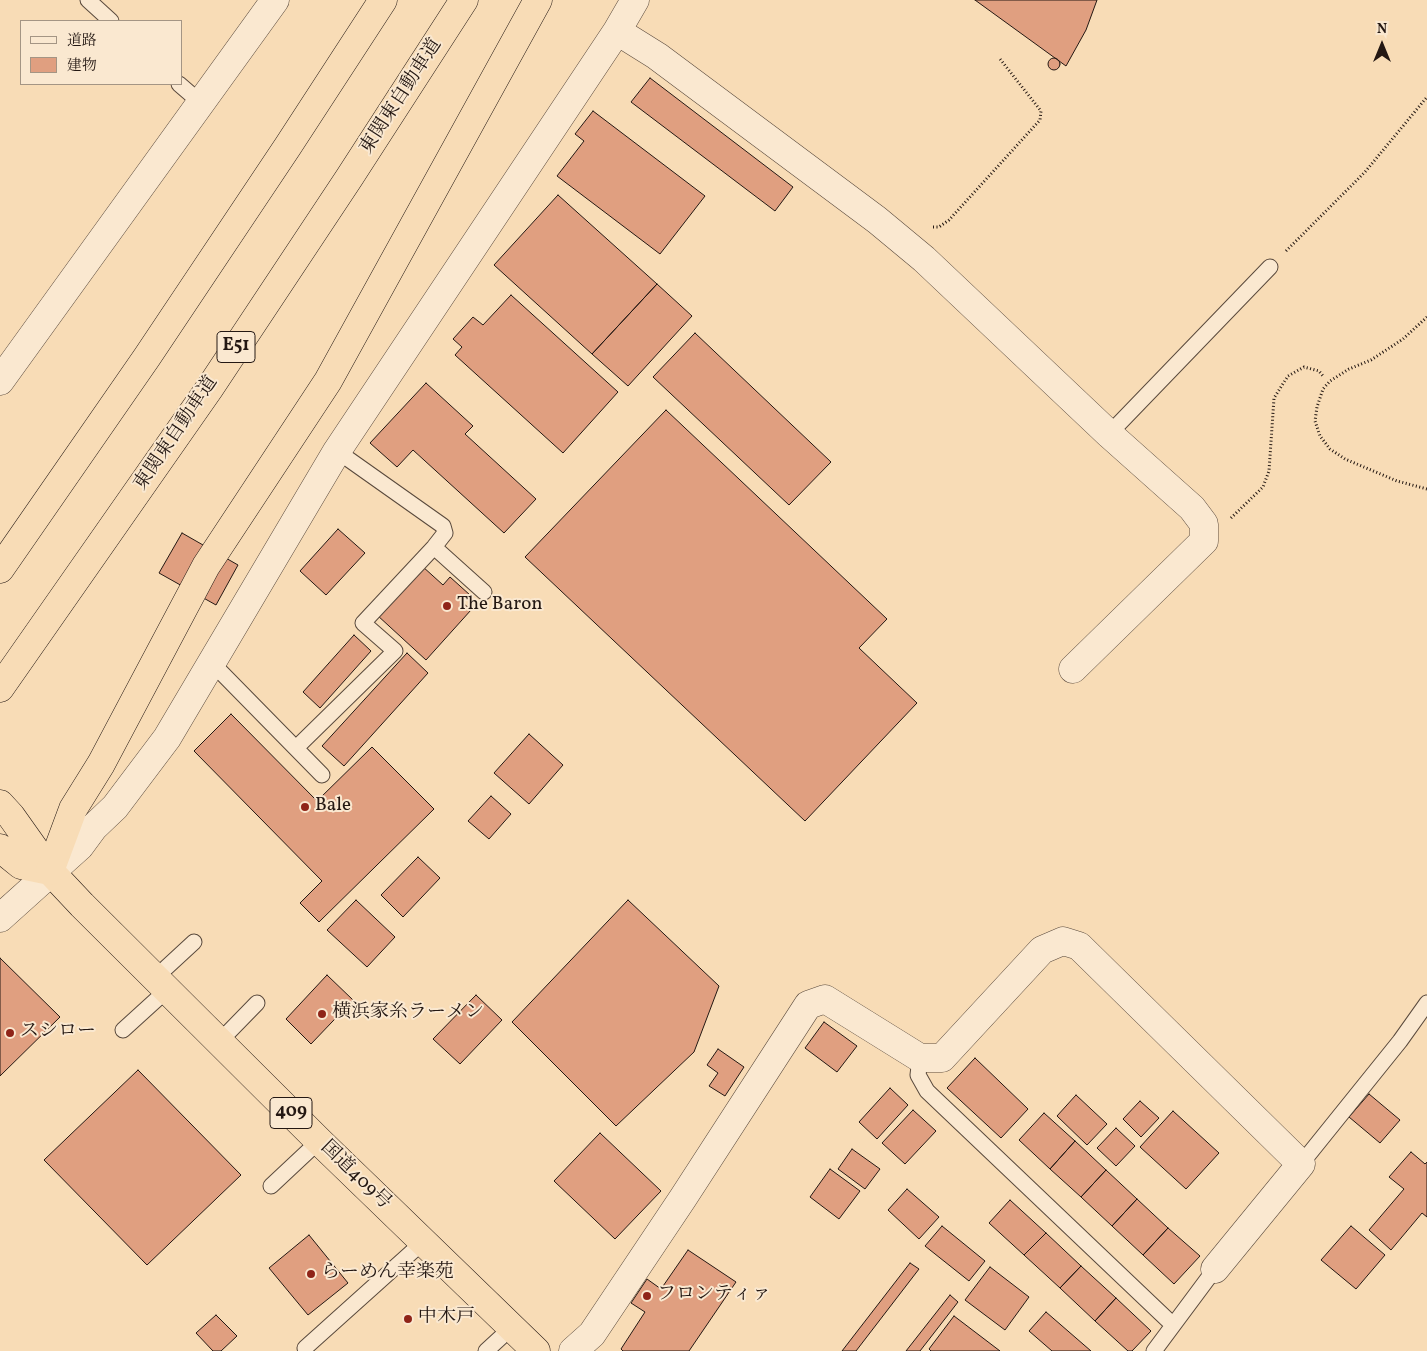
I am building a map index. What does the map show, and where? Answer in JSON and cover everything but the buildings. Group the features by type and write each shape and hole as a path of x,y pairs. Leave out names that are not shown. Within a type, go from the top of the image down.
{"highway":[{"path":"0,569 153,349 288,146 382,0"},
{"name":"東関東自動車道","path":"0,688 214,380 349,178 464,0"},
{"path":"0,848 21,865 50,871 73,809 101,764 206,566 328,381 538,0"},
{"name":"国道409号","path":"0,804 11,816 50,871 319,1141 536,1351"}],"street":[{"path":"0,381 275,0"},
{"path":"0,918 80,846 94,827 115,807 167,738 337,451 617,31 635,0"},
{"path":"617,31 665,61 877,220 924,259 1109,434 1192,508 1204,524 1204,541 1073,670"},
{"path":"573,1351 592,1334 808,1005 825,999 920,1058 942,1058 1042,950 1063,941 1078,946 1301,1164 1215,1269"}],"lane":[{"path":"88,0 110,20"},
{"path":"180,85 200,103"},
{"path":"1109,434 1270,267"},
{"path":"296,748 395,652 363,623 434,547 445,532 443,526 337,451"},
{"path":"434,547 484,592"},
{"path":"212,663 322,775"},
{"path":"123,1030 194,942"},
{"path":"219,1042 257,1003"},
{"path":"1301,1164 1400,1041 1427,1003"},
{"path":"920,1058 918,1075 927,1091 1173,1325"},
{"path":"271,1186 319,1141"},
{"path":"305,1348 423,1242"},
{"path":"1154,1351 1215,1269"},
{"path":"486,1351 511,1328"}],"path":[{"path":"927,228 939,227 949,220 1040,120 1041,111 1000,59"},
{"path":"1270,267 1364,172 1427,97"},
{"path":"1427,317 1403,339 1371,360 1349,369 1330,381 1322,389 1315,421 1320,436 1330,449 1345,459 1397,480 1427,489"},
{"path":"1230,519 1263,486 1269,471 1274,398 1288,376 1304,367 1319,371 1323,376"}],"place":[{"name":"The Baron","path":"447,606"},
{"name":"Bale","path":"305,807"},
{"name":"横浜家糸ラーメン","path":"322,1014"},
{"name":"スシロー","path":"10,1033"},
{"name":"らーめん幸楽苑","path":"311,1274"},
{"name":"フロンティァ","path":"647,1296"},
{"name":"中木戸","path":"408,1319"}]}
